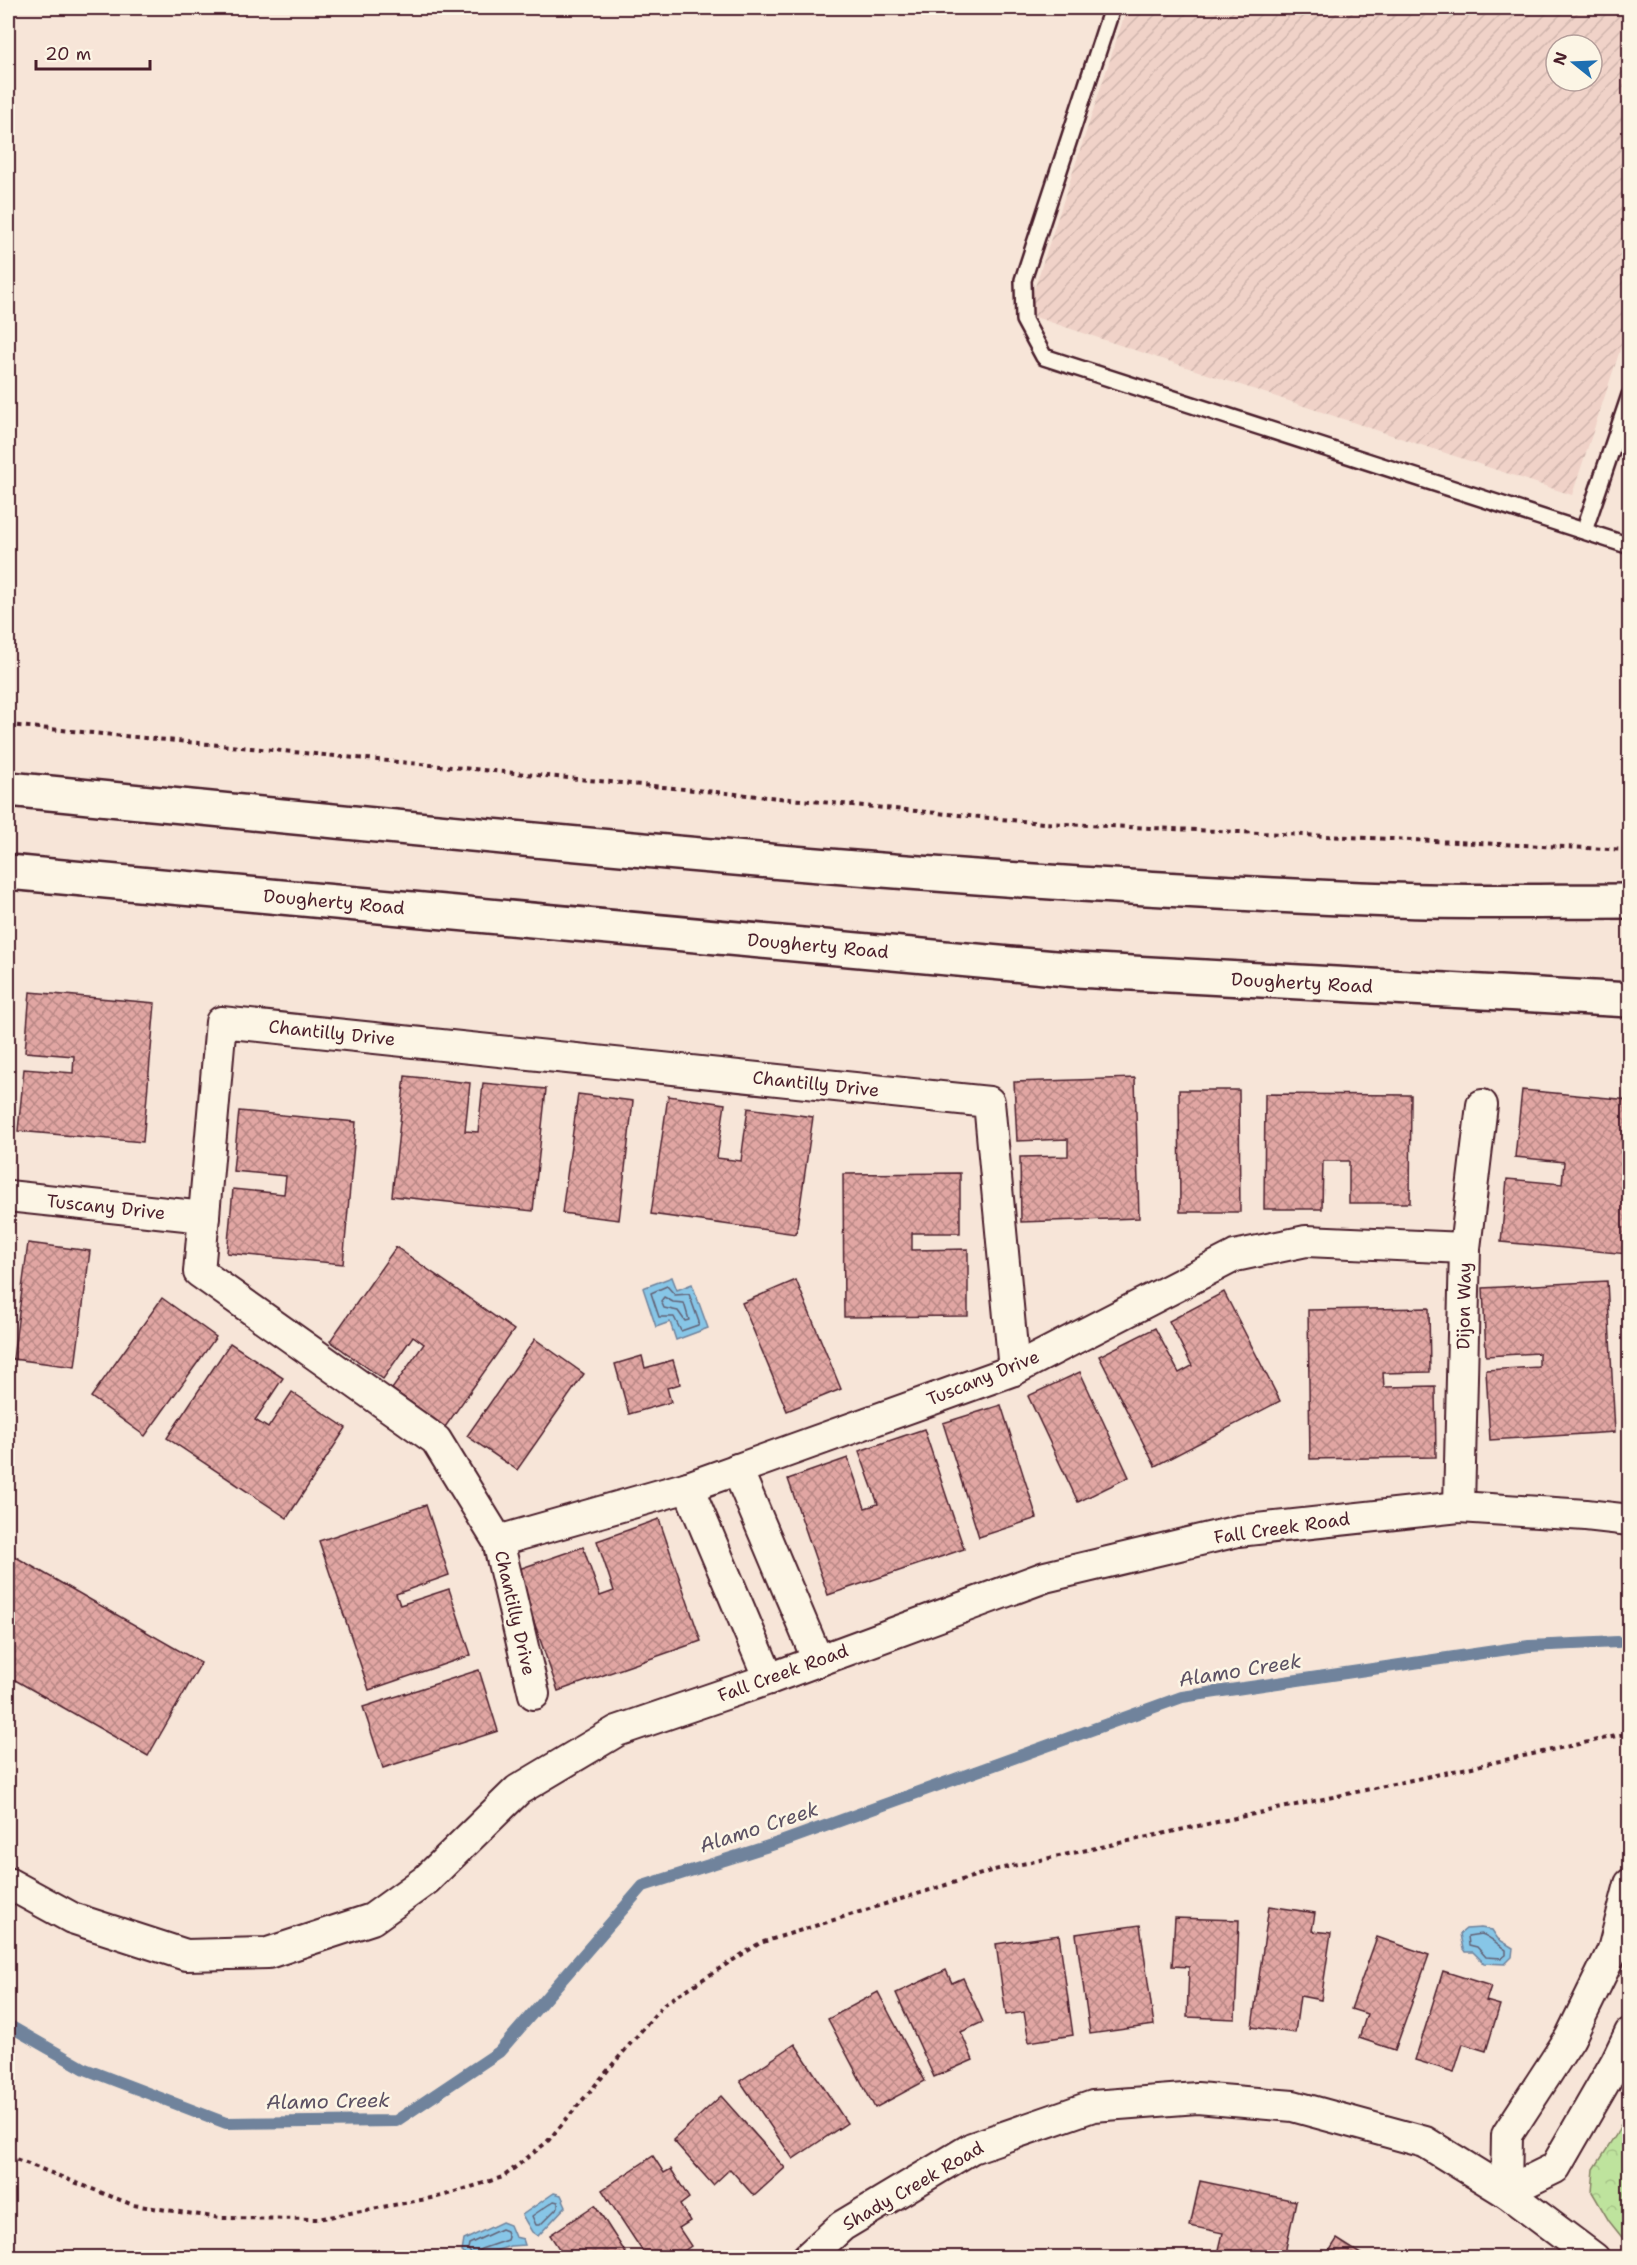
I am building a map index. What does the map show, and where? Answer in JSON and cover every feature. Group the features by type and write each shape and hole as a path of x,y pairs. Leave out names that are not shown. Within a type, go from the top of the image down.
{"main road":[{"path":"8,789 900,872 1111,887 1397,901 1629,901"},
{"name":"Dougherty Road","path":"8,872 1077,970 1629,1000"}],"street":[{"name":"Chantilly Drive","path":"534,1694 498,1541 436,1440 199,1272 221,1022 989,1102 1014,1370"},
{"name":"Dijon Way","path":"1459,1507 1465,1248 1482,1105"},
{"name":"Tuscany Drive","path":"8,1196 204,1217"},
{"name":"Tuscany Drive","path":"498,1541 688,1487 1014,1370 1235,1256 1306,1241 1465,1248"},
{"path":"737,1469 818,1661"},
{"path":"688,1487 769,1678"},
{"name":"Fall Creek Road","path":"8,1883 72,1918 186,1955 268,1953 372,1919 426,1880 518,1790 617,1731 818,1661 1045,1577 1238,1531 1459,1507 1586,1515 1629,1521"},
{"path":"1629,1884 1614,1950 1570,2038 1507,2135 1506,2192 1556,2168 1616,2062 1629,2033"},
{"name":"Shady Creek Road","path":"807,2258 842,2226 972,2148 1093,2106 1197,2098 1293,2106 1425,2142 1506,2192 1594,2258"}],"lane":[{"path":"1112,8 1023,280 1024,320 1044,357 1629,546"},
{"path":"1584,531 1629,395"}],"path":[{"path":"8,725 1043,823 1629,850"},
{"path":"8,2156 133,2205 220,2218 318,2219 442,2196 503,2177 547,2142 664,2004 760,1944 994,1870 1629,1733"}],"shaded area":[{"path":"1127,8 1629,8 1629,323 1572,495 1026,314"}],"green space":[{"path":"1629,2106 1629,2246 1609,2221 1592,2192 1594,2169 1616,2135"}],"water":[{"path":"672,1277 677,1290 692,1284 708,1328 676,1340 670,1322 656,1327 643,1288"},
{"path":"1466,1929 1492,1930 1498,1939 1513,1948 1512,1957 1505,1964 1484,1963 1473,1952 1465,1952 1463,1949 1460,1934"},
{"path":"554,2193 561,2195 566,2206 538,2236 532,2232 522,2215"},
{"path":"502,2222 510,2225 515,2237 523,2239 525,2245 510,2246 480,2256 468,2257 462,2252 464,2240"}],"building":[{"path":"30,992 155,1003 143,1142 18,1131 24,1069 73,1073 74,1056 25,1052"},
{"path":"405,1076 470,1083 465,1131 478,1132 483,1083 546,1089 533,1211 392,1196"},
{"path":"1135,1078 1139,1218 1021,1222 1020,1157 1068,1156 1068,1139 1017,1141 1014,1082"},
{"path":"1179,1090 1239,1090 1240,1212 1180,1212"},
{"path":"1522,1090 1630,1100 1628,1254 1501,1242 1507,1179 1562,1184 1564,1162 1515,1157"},
{"path":"578,1094 633,1101 619,1220 562,1213"},
{"path":"1265,1094 1411,1095 1410,1203 1349,1203 1349,1161 1323,1161 1322,1209 1264,1209"},
{"path":"668,1096 725,1104 717,1158 741,1161 748,1108 813,1117 796,1234 651,1214"},
{"path":"239,1111 356,1122 343,1264 227,1253 233,1189 284,1194 286,1176 233,1171"},
{"path":"960,1173 960,1233 912,1233 912,1250 968,1249 968,1316 844,1317 843,1174"},
{"path":"28,1243 90,1251 75,1367 13,1359"},
{"path":"396,1247 514,1330 445,1427 392,1389 424,1344 413,1336 383,1379 330,1341"},
{"path":"796,1280 841,1389 787,1411 742,1303"},
{"path":"1607,1281 1615,1432 1490,1440 1486,1370 1539,1367 1539,1353 1486,1356 1483,1288"},
{"path":"1224,1292 1280,1401 1155,1466 1099,1356 1155,1328 1179,1373 1192,1366 1169,1321"},
{"path":"162,1298 216,1337 145,1436 91,1397"},
{"path":"1429,1308 1430,1372 1383,1373 1384,1387 1435,1386 1436,1457 1310,1459 1308,1310"},
{"path":"535,1339 584,1374 517,1470 467,1436"},
{"path":"230,1343 283,1378 255,1420 268,1428 292,1392 346,1428 287,1518 167,1438"},
{"path":"642,1356 645,1368 673,1360 680,1384 667,1388 671,1402 629,1414 615,1364"},
{"path":"1080,1372 1129,1477 1078,1502 1028,1396"},
{"path":"1001,1405 1037,1518 979,1537 943,1423"},
{"path":"924,1429 964,1549 828,1595 788,1479 848,1458 865,1508 878,1504 859,1451"},
{"path":"426,1505 449,1575 396,1594 400,1605 449,1589 471,1655 369,1690 319,1541"},
{"path":"659,1519 701,1641 558,1691 516,1570 583,1547 600,1596 614,1591 597,1541"},
{"path":"14,1556 201,1663 148,1756 8,1676 8,1568"},
{"path":"479,1670 498,1731 383,1768 363,1707"},
{"path":"1269,1906 1315,1913 1312,1931 1331,1933 1321,2000 1300,1996 1295,2033 1252,2027"},
{"path":"1175,1918 1239,1920 1235,2019 1187,2017 1189,1967 1172,1966"},
{"path":"1140,1925 1154,2025 1090,2034 1076,1934"},
{"path":"1059,1935 1073,2035 1029,2042 1024,2012 1006,2015 996,1944"},
{"path":"1377,1937 1429,1955 1395,2050 1359,2038 1367,2014 1351,2009"},
{"path":"946,1970 952,1983 963,1978 983,2022 961,2032 973,2060 934,2077 896,1993"},
{"path":"1443,1971 1491,1986 1486,2001 1500,2005 1486,2051 1463,2044 1454,2072 1415,2060"},
{"path":"878,1992 925,2081 875,2108 828,2019"},
{"path":"795,2044 847,2123 793,2159 740,2081"},
{"path":"721,2096 785,2168 754,2196 730,2169 713,2185 673,2140"},
{"path":"653,2156 664,2173 671,2169 689,2198 680,2205 690,2221 679,2228 691,2246 674,2258 647,2258 602,2190"},
{"path":"1200,2181 1296,2201 1284,2258 1262,2255 1261,2258 1217,2258 1223,2233 1190,2226"},
{"path":"595,2205 629,2258 555,2258 562,2253 550,2235"},
{"path":"1337,2239 1367,2258 1325,2258"},
{"path":"519,2251 522,2258 502,2258"}],"waterway":[{"name":"Alamo Creek","path":"8,2025 85,2069 226,2123 396,2121 499,2052 643,1886 781,1842 1182,1697 1529,1646 1618,1642"}]}
